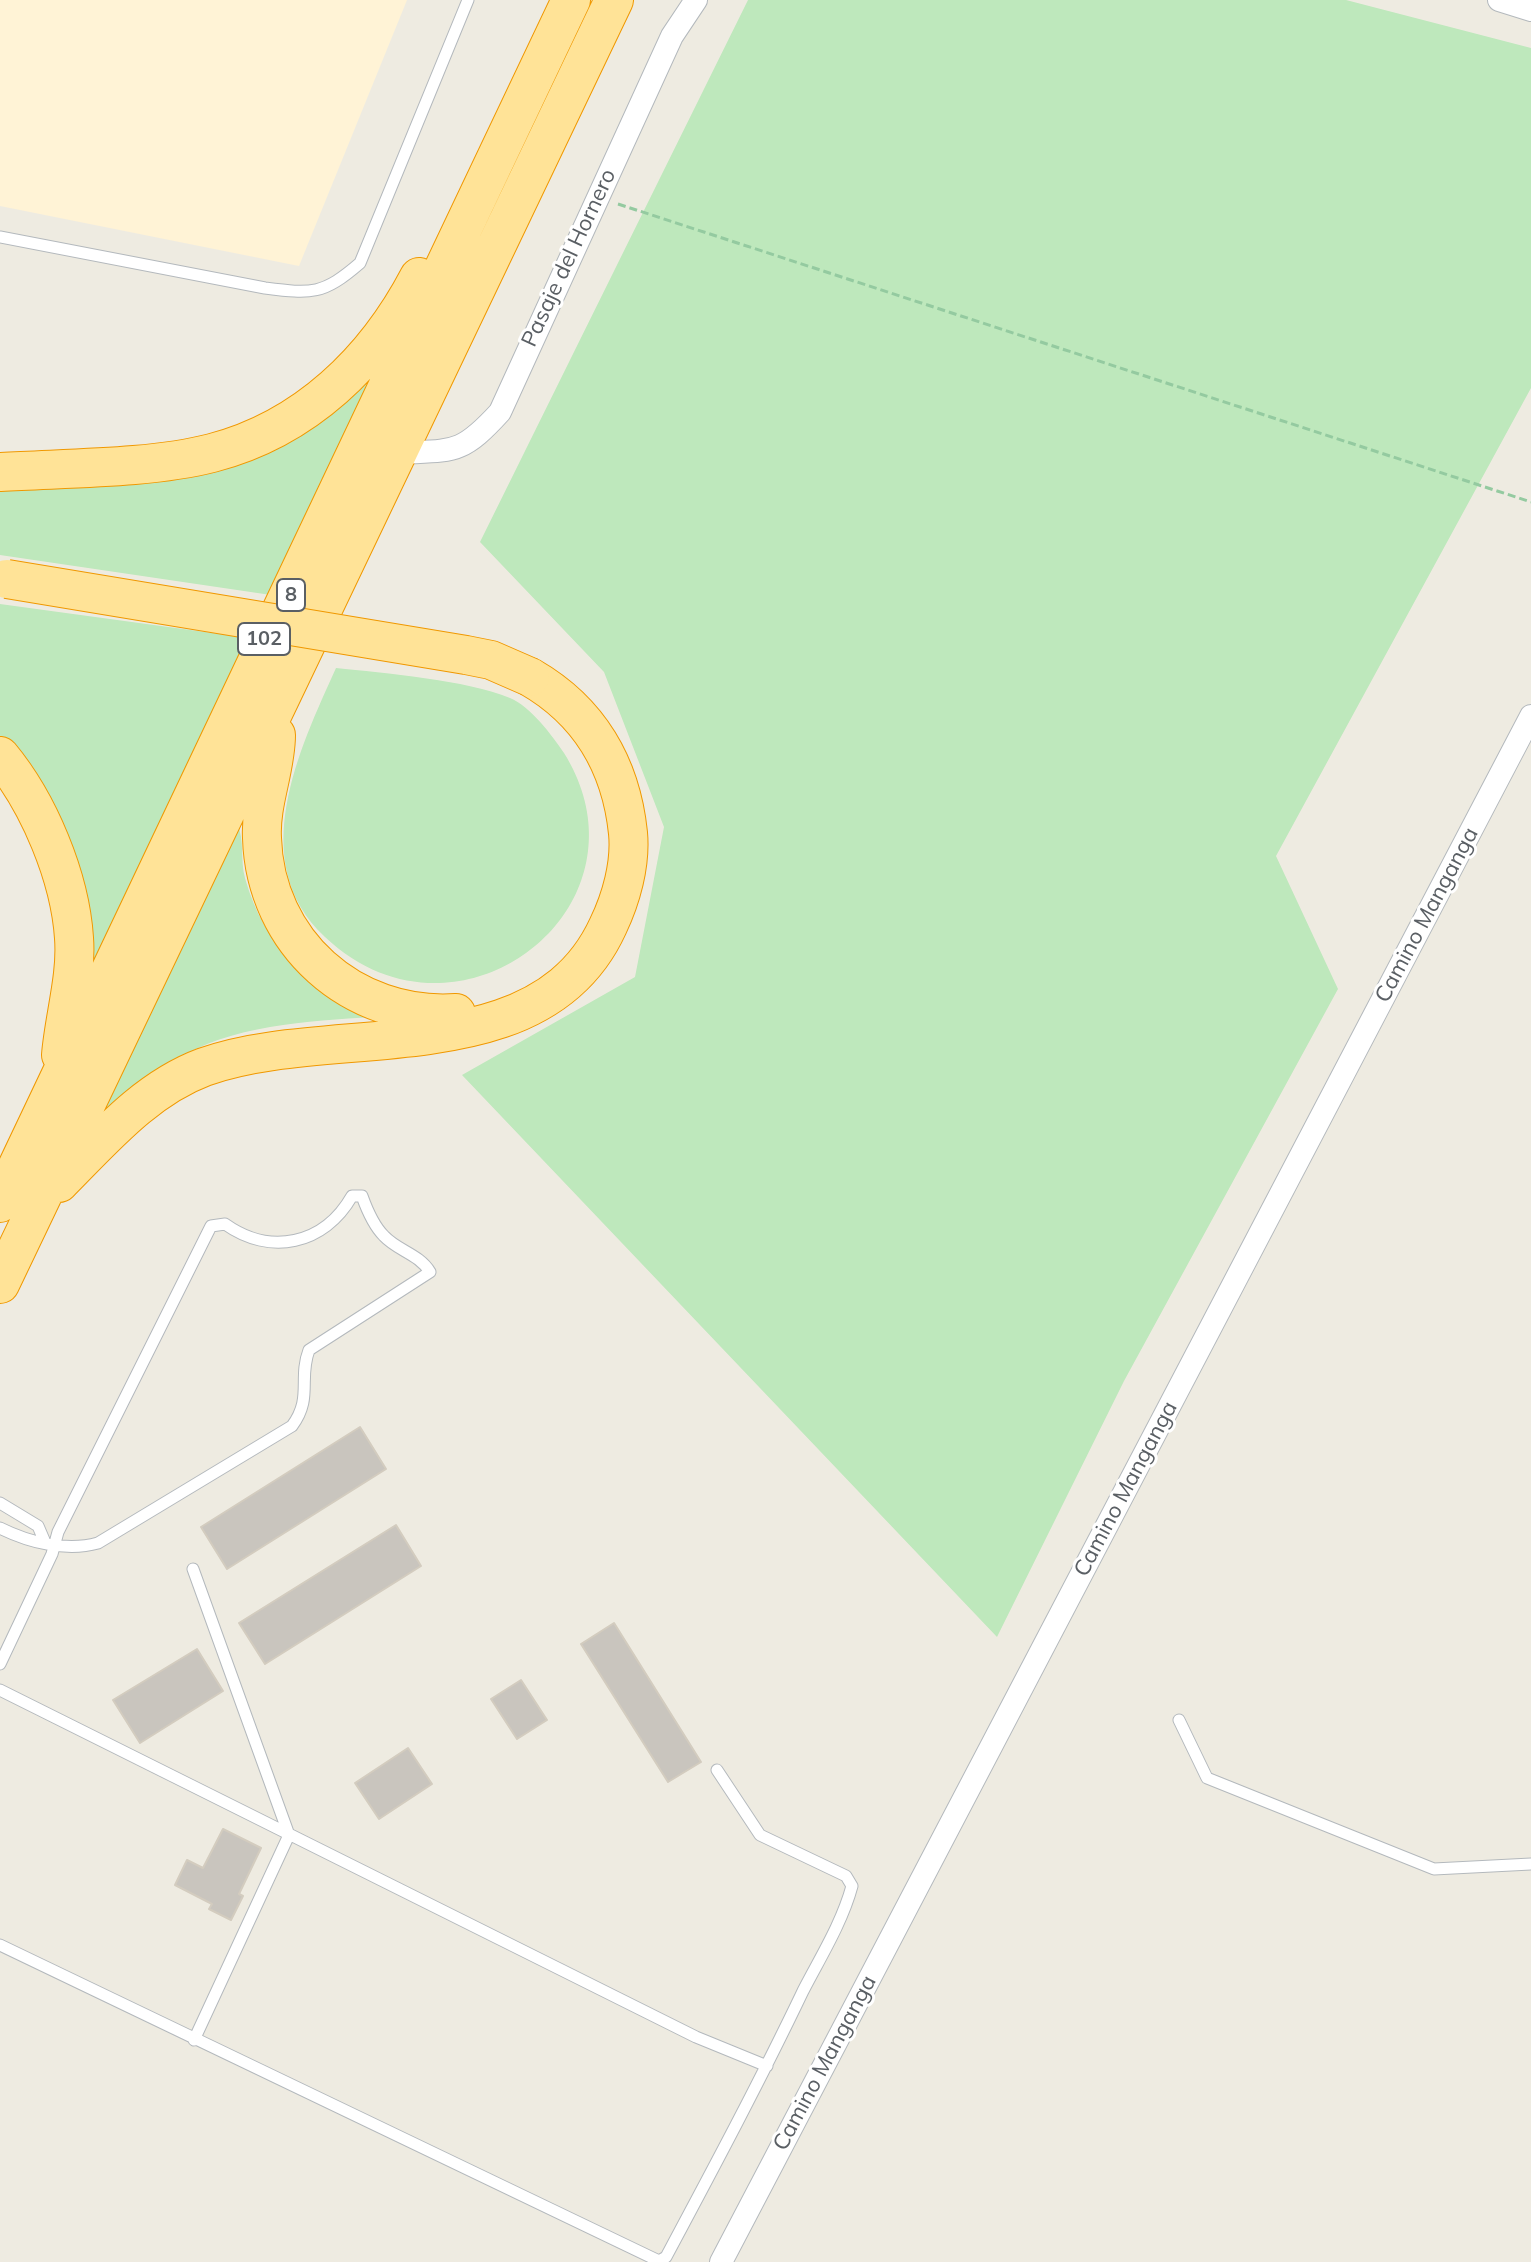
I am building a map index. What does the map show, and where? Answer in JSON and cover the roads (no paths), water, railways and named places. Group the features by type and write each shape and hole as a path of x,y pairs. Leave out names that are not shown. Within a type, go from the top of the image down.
{"highway":[{"name":"8","path":"18,1204 123,989 571,0"},
{"name":"8","path":"0,1284 18,1204 58,1082 123,989 276,706 614,2"},
{"path":"0,472 176,459 211,453 253,439 290,421 350,375 411,293 444,229 475,209"},
{"name":"102","path":"3,587 524,686"},
{"path":"276,706 276,746 261,836 264,866 285,925 302,950 322,970 352,991 385,1006 454,1014 492,1007 535,987 572,956 598,918 611,871 607,811 596,779 579,747 524,686"},
{"path":"18,1204 146,1099 201,1068 264,1050 445,1033 485,1025 520,1013 555,992 578,970 601,942 615,912 627,862 625,806 615,772 600,740 557,692 524,686"},
{"path":"0,756 33,807 68,899 75,940 58,1082"}],"street":[{"name":"Pasaje del Hornero","path":"396,453 458,450 477,437 500,412 672,36 696,0"},
{"path":"1499,0 1531,10"},
{"name":"Camino Manganga","path":"721,2262 1531,716"}],"lane":[{"path":"0,237 265,288 307,294 332,287 360,263 468,0"},
{"path":"0,1528 30,1543 50,1542 83,1547 98,1543 292,1426 303,1411 304,1362 309,1350 430,1272 424,1261 384,1236 368,1213 362,1196 352,1196 345,1209 319,1230 282,1245 245,1238 225,1224 211,1226 50,1542 0,1664"},
{"path":"0,1503 38,1526 50,1542"},
{"path":"193,1569 289,1835 194,2040"},
{"path":"0,1690 696,2037 767,2066"},
{"path":"1179,1720 1207,1778 1434,1869 1531,1864"},
{"path":"0,1945 659,2261 666,2257 767,2066 852,1886 846,1876 760,1835 717,1770"}]}
